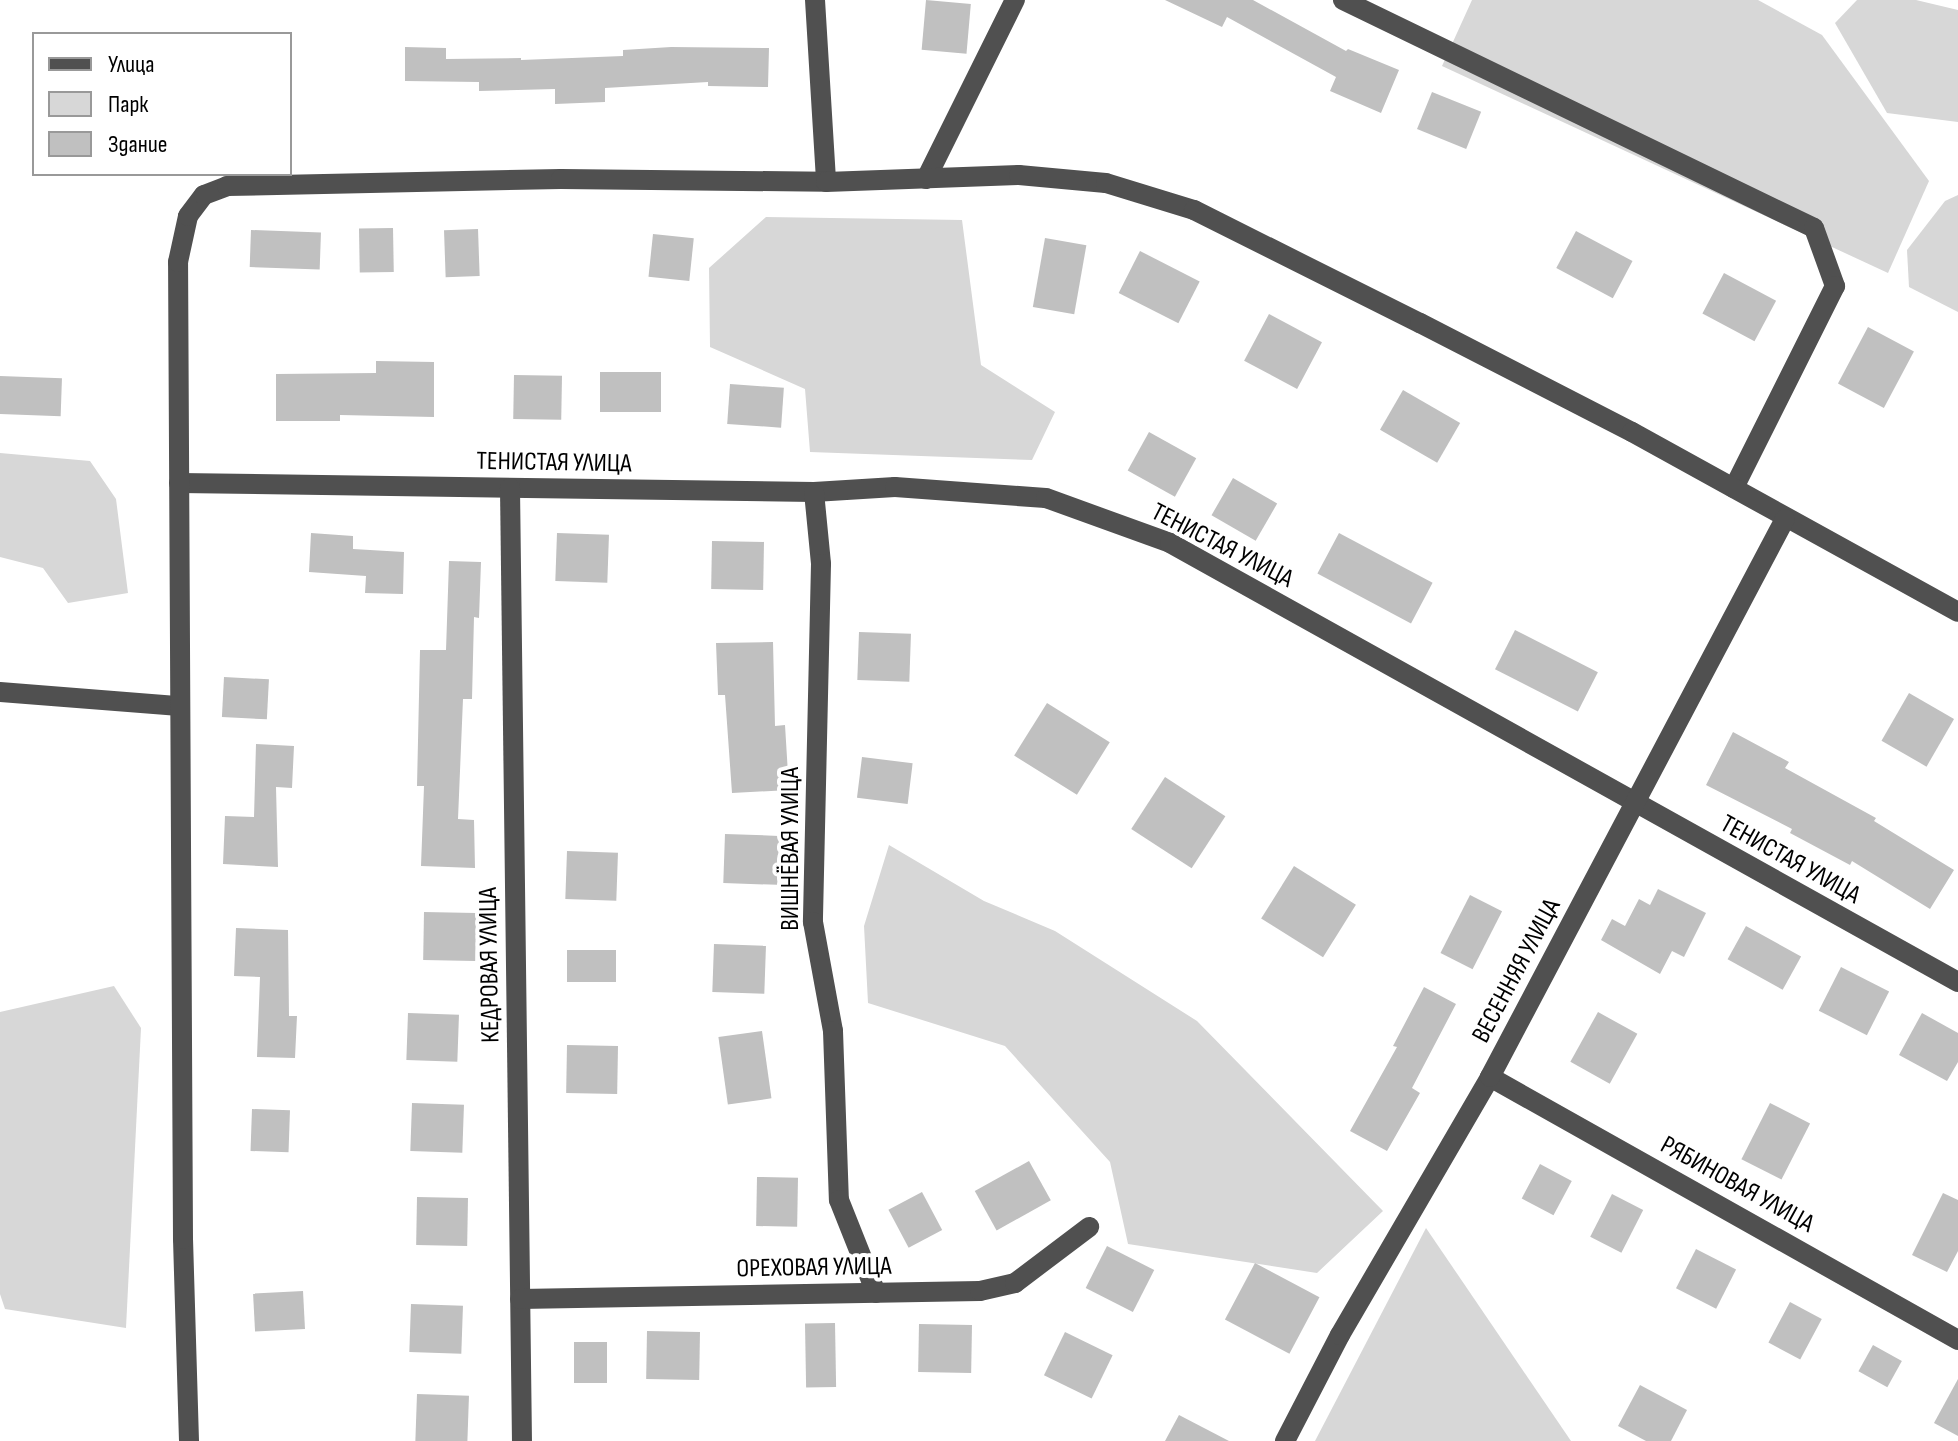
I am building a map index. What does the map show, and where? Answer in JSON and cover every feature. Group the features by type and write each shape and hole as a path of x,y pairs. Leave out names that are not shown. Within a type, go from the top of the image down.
{"street":[{"path":"815,0 826,182"},
{"path":"926,179 1015,0"},
{"path":"1343,0 1814,228 1835,286 1734,488"},
{"path":"189,1441 183,1239 178,262 188,216 204,195 227,186 561,179 826,182 1019,175 1106,183 1194,210 1618,425 1958,612"},
{"name":"ТЕНИСТАЯ УЛИЦА","path":"179,483 814,492 895,487 1046,498 1170,543 1958,982"},
{"name":"КЕДРОВАЯ УЛИЦА","path":"510,488 522,1441"},
{"name":"ВИШНЁВАЯ УЛИЦА","path":"814,492 821,564 813,922 833,1031 839,1200 876,1293"},
{"name":"ВЕСЕННЯЯ УЛИЦА","path":"1285,1441 1340,1335 1490,1077 1785,519"},
{"path":"0,692 179,706"},
{"name":"РЯБИНОВАЯ УЛИЦА","path":"1490,1077 1958,1340"},
{"name":"ОРЕХОВАЯ УЛИЦА","path":"520,1299 980,1291 1015,1283 1089,1227"}],"green space":[{"path":"1472,0 1758,0 1822,35 1929,181 1888,273 1442,66"},
{"path":"1857,0 1916,0 1958,10 1958,122 1887,113 1835,23"},
{"path":"1958,195 1958,312 1909,287 1907,250 1945,201"},
{"path":"766,217 962,220 981,365 1055,412 1032,460 810,452 805,389 710,347 709,268"},
{"path":"0,453 90,461 116,499 128,593 68,603 43,568 0,557"},
{"path":"889,845 984,901 1055,931 1197,1021 1383,1211 1317,1273 1128,1244 1110,1162 1005,1046 868,1003 864,926"},
{"path":"114,986 141,1028 126,1328 5,1309 0,1294 0,1012"},
{"path":"1426,1228 1571,1441 1315,1441"}],"building":[{"path":"926,0 971,4 966,54 922,50"},
{"path":"1165,0 1253,0 1346,51 1348,49 1399,70 1381,113 1330,91 1336,77 1227,17 1222,27"},
{"path":"405,47 446,48 446,59 521,60 623,56 623,50 671,47 769,48 768,87 708,86 708,82 605,88 605,102 555,104 555,89 479,91 479,82 405,81"},
{"path":"1432,92 1481,112 1466,149 1417,129"},
{"path":"393,228 394,272 360,273 359,229"},
{"path":"478,229 480,276 446,277 444,230"},
{"path":"251,230 321,232 320,269 250,267"},
{"path":"1576,231 1633,261 1613,298 1556,268"},
{"path":"653,234 694,238 689,281 649,277"},
{"path":"1045,238 1086,245 1074,314 1033,307"},
{"path":"1140,251 1200,281 1178,323 1119,293"},
{"path":"1724,273 1776,301 1754,341 1702,314"},
{"path":"1269,314 1322,342 1297,389 1244,361"},
{"path":"1868,327 1914,351 1884,408 1838,384"},
{"path":"376,361 434,362 434,417 340,415 340,421 276,421 276,374 376,373"},
{"path":"600,372 661,372 661,412 600,412"},
{"path":"514,375 562,376 561,420 513,419"},
{"path":"0,376 62,378 61,416 0,414"},
{"path":"730,384 784,388 781,428 727,424"},
{"path":"1403,390 1460,423 1437,463 1380,430"},
{"path":"1149,432 1196,458 1175,497 1128,470"},
{"path":"1233,478 1277,503 1256,541 1212,515"},
{"path":"311,533 353,536 353,549 404,552 403,594 365,593 366,576 309,572"},
{"path":"557,533 609,535 607,583 555,581"},
{"path":"1339,533 1433,583 1411,623 1317,574"},
{"path":"712,541 764,542 763,590 711,589"},
{"path":"449,561 481,562 479,618 474,617 472,699 463,699 458,819 474,820 475,868 421,866 424,786 417,786 420,650 446,650"},
{"path":"1515,630 1598,672 1578,711 1495,669"},
{"path":"859,632 911,634 909,682 857,680"},
{"path":"773,642 775,726 785,725 789,790 732,793 725,695 718,695 716,643"},
{"path":"224,677 269,679 267,719 222,717"},
{"path":"1909,693 1954,719 1927,767 1882,741"},
{"path":"1047,703 1110,742 1077,795 1014,756"},
{"path":"1733,732 1789,762 1785,768 1876,818 1874,821 1954,870 1930,909 1852,861 1850,865 1790,833 1792,829 1706,785"},
{"path":"256,744 294,746 292,788 276,787 278,867 223,864 225,816 254,817"},
{"path":"862,757 913,763 908,804 857,798"},
{"path":"1165,777 1225,816 1192,868 1131,829"},
{"path":"725,834 779,836 777,885 723,883"},
{"path":"567,851 618,853 616,901 565,899"},
{"path":"1294,866 1356,905 1323,957 1261,919"},
{"path":"1658,889 1706,913 1684,957 1672,951 1660,974 1601,940 1612,919 1625,926 1639,899 1650,905"},
{"path":"1470,895 1502,911 1473,969 1440,953"},
{"path":"424,912 476,913 475,961 423,960"},
{"path":"1746,926 1801,957 1783,990 1728,959"},
{"path":"236,928 288,930 289,1016 297,1016 295,1058 257,1057 260,977 234,976"},
{"path":"714,944 766,946 764,994 712,992"},
{"path":"567,950 616,950 616,982 567,982"},
{"path":"1841,967 1889,992 1867,1035 1819,1011"},
{"path":"1424,987 1456,1004 1412,1088 1420,1093 1387,1151 1350,1131 1397,1047 1393,1046"},
{"path":"1598,1012 1637,1034 1610,1084 1570,1062"},
{"path":"408,1013 459,1015 457,1062 406,1060"},
{"path":"1922,1013 1958,1033 1958,1062 1947,1081 1899,1055"},
{"path":"762,1031 771,1098 728,1104 718,1037"},
{"path":"567,1045 618,1046 617,1094 566,1093"},
{"path":"412,1103 464,1105 462,1153 410,1151"},
{"path":"1770,1103 1810,1123 1781,1180 1741,1159"},
{"path":"252,1109 290,1110 289,1152 251,1151"},
{"path":"1029,1161 1051,1200 997,1230 975,1191"},
{"path":"1540,1164 1572,1181 1553,1215 1522,1198"},
{"path":"757,1177 798,1178 797,1227 756,1226"},
{"path":"922,1192 942,1230 909,1248 888,1210"},
{"path":"1943,1193 1958,1200 1958,1251 1947,1272 1912,1255"},
{"path":"1612,1194 1643,1210 1621,1253 1590,1237"},
{"path":"417,1197 468,1198 467,1246 416,1245"},
{"path":"1107,1246 1154,1270 1133,1312 1086,1288"},
{"path":"1696,1249 1736,1269 1716,1309 1676,1288"},
{"path":"1255,1263 1319,1297 1289,1354 1225,1320"},
{"path":"303,1291 305,1329 255,1332 253,1294"},
{"path":"1790,1302 1822,1319 1800,1360 1768,1343"},
{"path":"411,1304 463,1306 461,1354 409,1352"},
{"path":"835,1323 836,1387 806,1388 805,1324"},
{"path":"919,1324 972,1325 971,1373 918,1372"},
{"path":"647,1331 700,1332 699,1380 646,1379"},
{"path":"1065,1332 1113,1355 1092,1398 1044,1375"},
{"path":"574,1342 607,1342 607,1383 574,1383"},
{"path":"1873,1345 1902,1361 1887,1387 1858,1371"},
{"path":"1958,1379 1958,1436 1934,1423"},
{"path":"1640,1385 1687,1410 1671,1441 1646,1441 1618,1426"},
{"path":"417,1394 469,1396 467,1441 415,1441"},
{"path":"1179,1415 1229,1441 1165,1441"}]}
